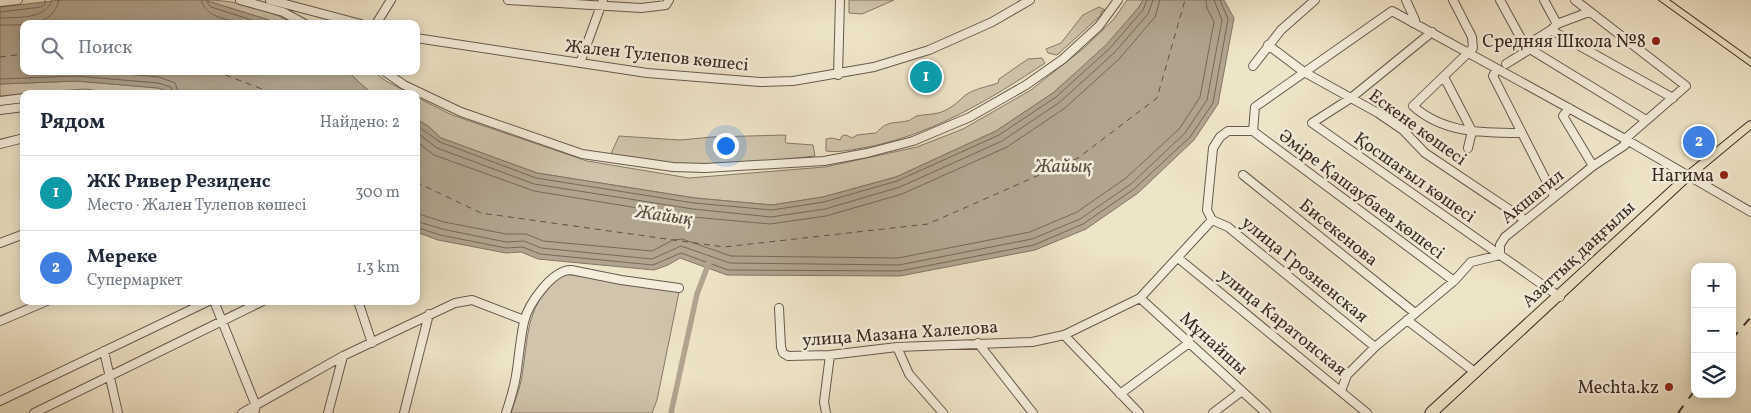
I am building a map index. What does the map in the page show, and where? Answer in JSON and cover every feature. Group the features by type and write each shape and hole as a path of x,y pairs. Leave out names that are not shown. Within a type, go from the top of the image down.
{"main road":[{"path":"1663,0 1751,62"},
{"path":"1732,50 1751,68"},
{"name":"Азаттық даңғылы","path":"1431,413 1560,297 1689,175 1751,124"}],"street":[{"path":"0,2 18,0"},
{"path":"240,0 283,12 298,20"},
{"path":"275,0 347,20"},
{"path":"378,20 391,0"},
{"path":"508,0 602,3 641,8 668,2"},
{"path":"838,74 840,0"},
{"name":"Жален Тулепов көшесі","path":"420,39 647,73 760,82 793,81 874,68 929,50 992,22 1030,0"},
{"path":"420,93 461,112 582,154 673,168 824,161 867,153 913,141 970,117 1026,86 1062,60 1100,26 1118,0"},
{"path":"1253,66 1268,45 1314,0"},
{"path":"1406,0 1415,20 1414,23"},
{"path":"1453,0 1474,43 1470,52 1413,106 1416,110 1445,126 1472,131 1521,133"},
{"path":"1500,0 1528,48 1646,120"},
{"path":"1544,0 1557,24"},
{"path":"1574,0 1590,12"},
{"path":"580,63 602,3"},
{"path":"1212,220 1207,210 1213,148 1220,137 1228,131 1253,130 1255,106 1392,11 1470,52 1751,212"},
{"path":"1506,64 1557,24 1590,12"},
{"name":"Акшагил","path":"1500,255 1500,245 1505,237 1610,153 1621,149 1625,145 1625,139 1686,86 1590,12"},
{"path":"1551,30 1673,98"},
{"path":"1351,98 1432,32"},
{"name":"Ескене көшесі","path":"1268,45 1304,72 1378,113 1403,130 1425,153 1525,220"},
{"path":"1497,68 1494,76 1554,196"},
{"path":"390,75 415,90"},
{"path":"1444,77 1472,131 1468,148"},
{"path":"0,101 20,98"},
{"name":"Қосшағыл көшесі","path":"1351,98 1312,122 1560,297"},
{"path":"0,110 20,108"},
{"path":"1569,108 1563,116 1593,166"},
{"name":"Әміре Қашаубаев көшесі","path":"1253,130 1454,281"},
{"path":"0,144 20,139"},
{"name":"Бисекенова","path":"1243,175 1415,313"},
{"name":"улица Мазана Халелова","path":"779,308 783,353 788,356 830,355 897,347 1032,342 1064,335 1140,298 1212,220"},
{"name":"улица Грозненская","path":"1212,220 1228,227 1375,347"},
{"path":"0,243 20,236"},
{"path":"1341,391 1346,375 1375,347 1454,281 1471,262 1500,255"},
{"name":"улица Каратонская","path":"1178,258 1367,413"},
{"path":"506,413 516,378 524,320 533,302 551,278 564,270 679,288"},
{"name":"Мұнайшы","path":"1140,298 1266,413"},
{"path":"242,413 255,409 343,356 455,303 472,300 524,320"},
{"path":"0,321 38,305"},
{"path":"0,401 201,305"},
{"path":"216,305 255,409"},
{"path":"34,413 255,305"},
{"path":"359,305 372,343"},
{"path":"404,413 429,314"},
{"path":"1407,320 1476,373"},
{"path":"1064,335 1139,413"},
{"path":"978,343 1033,413"},
{"path":"1120,394 1189,343"},
{"path":"897,347 909,374 943,413"},
{"path":"104,351 111,375 118,413"},
{"path":"826,413 824,402 830,355"},
{"path":"328,413 343,356"},
{"path":"1212,413 1242,391"}],"shaded area":[{"path":"204,0 239,3 262,9 287,20 269,20"},
{"path":"849,0 894,0 862,14 849,13"},
{"path":"1127,0 1143,0 1107,45 1053,93 996,131 896,177 823,197 772,205 695,198 537,173 441,138 420,121 420,99 452,115 587,161 689,178 825,167 917,147 963,129 1031,90 1084,48 1114,19"},
{"path":"1099,7 1105,10 1101,12 1101,15 1057,55 1048,53 1046,49 1061,43 1083,15"},
{"path":"1042,58 1045,63 1025,76 961,114 938,124 892,141 868,147 842,151 826,151 826,139 840,140 842,136 846,135 852,138 857,135 876,133 887,124 908,121 917,116 944,111 970,92 998,83 999,79 1028,59"},
{"path":"351,75 378,75 403,90 368,90"},
{"path":"76,81 163,90 20,90 20,94 0,96 0,84"},
{"path":"786,135 786,143 813,145 815,156 702,168 610,156 619,136 680,140"},
{"path":"565,274 679,292 657,400 652,413 511,413 521,381 531,319 542,296"}],"water":[{"path":"61,0 204,0 269,20 20,20 20,75 351,75 368,90 163,90 76,81 0,84 0,7"},
{"name":"Жайық","path":"1143,0 1224,0 1234,18 1218,104 1194,140 1138,193 1086,229 1035,250 900,276 727,275 680,258 654,270 538,259 521,252 506,253 438,240 420,233 420,121 441,138 537,173 695,198 772,205 823,197 896,177 996,131 1053,93 1106,45"}],"waterway":[{"path":"671,413 697,294 710,260"}],"ferry route":[{"path":"420,184 481,213 724,247 928,224 1078,158 1157,98 1185,0"},
{"path":"0,57 20,54"},
{"path":"225,75 265,90"}],"railway":[{"path":"1736,334 1751,317"},
{"path":"1678,413 1691,395"}],"place":[{"name":"Средняя Школа №8","path":"1656,41"},
{"name":"ЖК Ривер Резиденс","path":"926,77"},
{"name":"Мереке","path":"1699,142"},
{"name":"Нагима","path":"1724,175"},
{"name":"Mechta.kz","path":"1669,387"}]}
